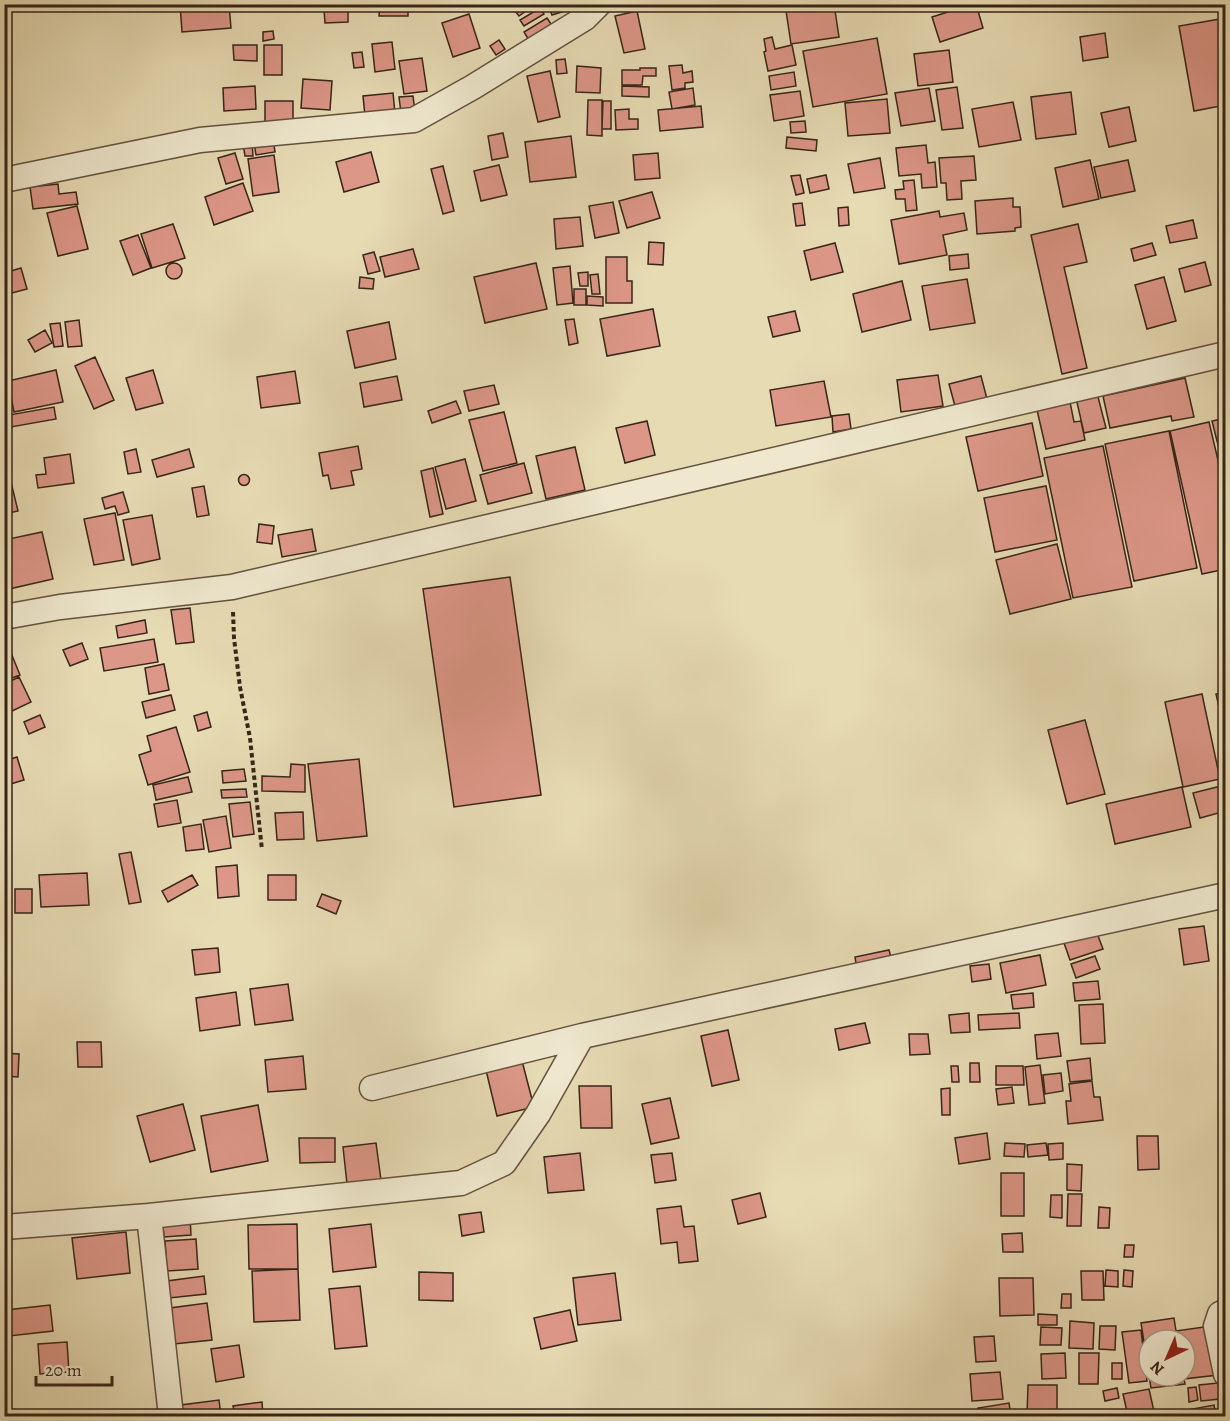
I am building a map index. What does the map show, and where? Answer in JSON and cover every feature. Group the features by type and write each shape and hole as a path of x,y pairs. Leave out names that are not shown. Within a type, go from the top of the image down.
{"street":[{"path":"4,180 200,140 414,120 473,87 585,18 600,4"},
{"path":"4,617 60,607 232,587 1226,354"},
{"path":"372,1088 582,1036 1226,895"},
{"path":"4,1227 149,1216 461,1183 504,1163 538,1114 582,1036"},
{"path":"149,1216 171,1416"},
{"path":"1226,1311 1220,1314 1216,1326 1226,1374"}],"path":[{"path":"232,587 234,638 240,687 250,738 262,850"}],"building":[{"path":"180,4 229,4 231,28 182,32"},
{"path":"380,4 408,4 408,16 379,16"},
{"path":"524,4 533,6 519,16 515,11"},
{"path":"548,4 584,5 552,15"},
{"path":"785,4 834,4 839,37 791,44"},
{"path":"976,4 983,28 940,42 932,17"},
{"path":"348,8 348,22 325,23 324,9"},
{"path":"540,8 544,14 524,26 520,20"},
{"path":"637,11 645,49 624,53 615,16"},
{"path":"469,14 480,48 453,57 442,23"},
{"path":"547,18 553,27 530,42 524,32"},
{"path":"1226,18 1226,105 1194,111 1179,26"},
{"path":"273,31 274,39 263,41 263,32"},
{"path":"1105,33 1108,57 1083,61 1080,37"},
{"path":"772,37 775,49 792,45 796,65 768,71 764,39"},
{"path":"877,38 887,94 813,107 803,51"},
{"path":"499,40 505,49 496,55 490,46"},
{"path":"392,42 395,69 375,72 372,44"},
{"path":"233,45 257,45 257,61 234,60"},
{"path":"264,45 282,45 282,75 264,75"},
{"path":"949,50 953,82 918,86 914,54"},
{"path":"362,52 364,67 354,68 352,53"},
{"path":"422,58 427,91 404,94 399,61"},
{"path":"565,59 567,73 557,74 556,60"},
{"path":"682,65 683,73 692,71 693,82 685,83 685,88 672,90 669,66"},
{"path":"577,66 601,68 600,93 576,92"},
{"path":"640,68 656,68 656,76 643,76 642,85 622,85 622,70 640,70"},
{"path":"550,71 560,117 538,122 527,76"},
{"path":"794,72 796,86 771,90 769,76"},
{"path":"303,79 332,81 330,110 301,108"},
{"path":"255,86 256,109 224,111 223,88"},
{"path":"622,86 649,87 649,97 622,96"},
{"path":"957,87 963,128 942,130 936,90"},
{"path":"693,88 695,105 672,109 669,92"},
{"path":"929,88 935,121 901,126 895,93"},
{"path":"800,91 804,116 774,121 770,95"},
{"path":"1071,92 1076,134 1036,139 1031,97"},
{"path":"393,93 395,113 365,116 363,96"},
{"path":"413,96 415,112 401,113 399,97"},
{"path":"887,99 890,133 848,136 845,103"},
{"path":"588,100 602,100 602,136 587,135"},
{"path":"265,101 293,101 293,123 265,123"},
{"path":"603,101 611,101 611,129 602,129"},
{"path":"1013,102 1021,140 979,147 972,109"},
{"path":"701,106 703,127 660,131 658,110"},
{"path":"1129,107 1136,141 1109,147 1101,113"},
{"path":"629,109 629,119 638,119 638,129 616,130 615,110"},
{"path":"805,121 806,132 791,133 790,122"},
{"path":"503,133 508,157 492,160 488,136"},
{"path":"571,136 576,177 530,182 525,142"},
{"path":"787,137 817,140 816,151 786,148"},
{"path":"273,139 275,152 256,155 254,142"},
{"path":"252,143 253,156 245,156 243,144"},
{"path":"926,145 928,163 935,162 937,187 922,188 921,174 899,176 896,148"},
{"path":"371,152 379,182 344,192 336,162"},
{"path":"235,153 243,179 226,184 218,158"},
{"path":"658,153 660,178 635,180 633,155"},
{"path":"274,155 279,192 253,196 248,159"},
{"path":"974,156 976,180 961,181 962,199 947,200 946,183 941,183 939,158"},
{"path":"880,158 885,188 854,193 848,164"},
{"path":"1090,160 1099,199 1063,207 1055,168"},
{"path":"1128,160 1135,191 1101,198 1094,167"},
{"path":"499,165 507,195 481,201 474,171"},
{"path":"443,166 454,211 443,214 431,169"},
{"path":"800,175 804,193 796,195 791,176"},
{"path":"826,175 829,189 810,193 807,179"},
{"path":"914,180 917,210 906,211 905,199 896,199 895,190 904,189 903,181"},
{"path":"243,183 253,211 214,225 205,197"},
{"path":"58,184 59,194 76,192 78,204 33,209 30,187"},
{"path":"652,192 660,218 627,228 619,201"},
{"path":"1013,198 1013,207 1020,207 1021,227 1015,228 1015,231 977,234 975,201"},
{"path":"613,202 619,233 595,238 589,206"},
{"path":"802,203 805,225 796,226 793,204"},
{"path":"77,206 88,249 58,256 47,213"},
{"path":"848,207 849,225 839,226 838,208"},
{"path":"939,211 940,217 964,213 967,230 943,235 947,255 899,264 891,220"},
{"path":"580,217 583,246 556,249 554,219"},
{"path":"1193,220 1197,238 1170,243 1166,226"},
{"path":"173,224 185,258 152,268 141,234"},
{"path":"1078,224 1087,262 1064,267 1087,368 1062,374 1031,235"},
{"path":"138,235 151,268 133,275 120,241"},
{"path":"649,242 664,243 663,265 648,264"},
{"path":"835,243 843,272 811,280 804,251"},
{"path":"1152,243 1156,255 1134,261 1131,249"},
{"path":"413,249 419,269 385,277 380,257"},
{"path":"374,252 380,271 368,274 363,255"},
{"path":"968,254 969,268 950,270 949,256"},
{"path":"606,257 627,257 627,281 632,281 632,303 606,303"},
{"path":"1205,262 1211,285 1185,292 1179,269"},
{"path":"174,263 182,271 174,279 166,271"},
{"path":"536,263 547,309 485,323 474,277"},
{"path":"570,266 573,303 557,305 553,268"},
{"path":"21,268 27,289 4,295 4,273"},
{"path":"588,272 588,286 580,286 578,273"},
{"path":"598,274 600,294 592,294 590,275"},
{"path":"360,277 374,279 373,289 359,288"},
{"path":"1164,277 1176,321 1147,329 1135,285"},
{"path":"967,279 975,323 930,330 922,286"},
{"path":"902,281 911,320 862,332 853,294"},
{"path":"574,289 586,289 586,305 574,305"},
{"path":"587,296 603,297 603,306 587,305"},
{"path":"653,309 660,346 607,356 600,319"},
{"path":"795,311 800,331 773,337 768,317"},
{"path":"574,319 578,343 569,345 565,320"},
{"path":"79,320 82,346 68,347 65,322"},
{"path":"389,322 396,359 355,368 347,331"},
{"path":"60,323 63,346 54,347 50,324"},
{"path":"45,330 52,343 35,352 28,340"},
{"path":"95,357 114,400 94,409 75,366"},
{"path":"56,370 63,402 14,412 8,381"},
{"path":"153,370 163,403 136,410 126,378"},
{"path":"295,371 300,403 261,408 257,377"},
{"path":"938,375 943,406 901,412 897,380"},
{"path":"397,376 402,400 364,407 360,383"},
{"path":"981,376 987,399 955,406 949,384"},
{"path":"1185,378 1194,417 1172,421 1171,416 1110,428 1103,396"},
{"path":"824,381 831,417 776,426 770,390"},
{"path":"494,385 499,404 469,411 464,391"},
{"path":"1097,393 1106,428 1084,433 1076,398"},
{"path":"456,401 461,413 432,423 428,411"},
{"path":"1070,402 1074,422 1081,421 1085,440 1046,449 1037,410"},
{"path":"54,407 56,419 11,427 9,415"},
{"path":"504,412 517,463 483,471 469,420"},
{"path":"849,414 851,429 833,432 832,416"},
{"path":"1226,418 1226,477 1212,421"},
{"path":"647,421 655,455 625,463 616,428"},
{"path":"1209,422 1226,494 1226,569 1202,574 1170,431"},
{"path":"1032,423 1043,476 978,491 966,437"},
{"path":"1169,431 1197,568 1134,581 1105,444"},
{"path":"358,446 362,469 351,471 354,485 331,489 328,475 323,476 319,453"},
{"path":"1103,446 1132,587 1073,598 1044,458"},
{"path":"575,447 585,490 546,499 536,456"},
{"path":"136,449 141,472 128,474 124,452"},
{"path":"189,449 194,467 157,477 152,460"},
{"path":"4,453 18,511 4,514"},
{"path":"70,454 74,483 38,488 36,475 46,474 44,458"},
{"path":"465,459 476,501 446,509 435,467"},
{"path":"524,463 532,493 488,504 480,475"},
{"path":"433,468 443,514 430,517 421,471"},
{"path":"244,474 250,480 244,486 238,480"},
{"path":"204,486 209,515 197,517 192,488"},
{"path":"1046,486 1057,540 995,552 984,498"},
{"path":"123,492 129,512 118,515 115,506 105,509 102,498"},
{"path":"115,513 124,560 94,565 84,519"},
{"path":"152,515 160,559 132,565 123,520"},
{"path":"259,524 274,526 272,544 257,542"},
{"path":"312,529 316,551 282,557 278,535"},
{"path":"42,532 53,579 9,589 4,571 4,540"},
{"path":"1057,544 1071,599 1010,614 996,560"},
{"path":"510,577 541,795 454,807 423,589"},
{"path":"190,608 194,642 176,644 171,610"},
{"path":"145,620 147,633 118,638 116,626"},
{"path":"154,639 158,662 104,671 100,648"},
{"path":"82,643 88,659 70,666 63,650"},
{"path":"9,648 20,675 4,681 4,650"},
{"path":"164,664 169,690 149,694 145,668"},
{"path":"19,677 31,702 10,712 4,700 4,684"},
{"path":"1226,692 1226,737 1216,694"},
{"path":"1202,694 1220,779 1183,787 1165,702"},
{"path":"171,695 175,710 146,718 142,702"},
{"path":"207,712 211,727 198,731 194,716"},
{"path":"40,715 45,727 29,734 24,722"},
{"path":"1085,720 1105,794 1067,804 1048,730"},
{"path":"176,727 190,772 148,785 139,755 151,751 147,736"},
{"path":"17,757 24,780 4,786 4,761"},
{"path":"359,759 367,836 317,841 308,764"},
{"path":"291,764 305,765 305,792 262,791 262,776 290,777"},
{"path":"244,769 246,781 223,783 222,771"},
{"path":"188,777 192,792 156,800 153,785"},
{"path":"1225,785 1226,811 1200,818 1193,793"},
{"path":"1182,787 1191,827 1115,844 1106,804"},
{"path":"246,789 247,797 222,798 221,790"},
{"path":"177,800 181,823 158,827 154,804"},
{"path":"250,802 254,834 233,837 229,804"},
{"path":"303,812 304,839 277,840 275,813"},
{"path":"226,816 231,848 209,852 203,820"},
{"path":"201,824 204,849 186,851 183,827"},
{"path":"131,852 141,902 129,904 119,854"},
{"path":"237,865 239,896 218,898 216,867"},
{"path":"87,873 89,905 41,907 39,875"},
{"path":"192,875 198,885 168,902 162,891"},
{"path":"268,875 296,875 296,900 268,900"},
{"path":"15,889 32,889 32,913 15,913"},
{"path":"322,894 341,901 336,914 317,906"},
{"path":"1204,926 1209,961 1184,965 1179,929"},
{"path":"1097,933 1103,949 1070,960 1064,943"},
{"path":"218,948 220,972 195,975 192,950"},
{"path":"889,950 892,961 857,969 855,957"},
{"path":"1040,955 1046,985 1006,993 1000,963"},
{"path":"1095,956 1100,969 1076,978 1071,964"},
{"path":"989,964 991,979 972,982 970,966"},
{"path":"1098,981 1100,999 1075,1001 1073,983"},
{"path":"288,984 293,1020 255,1025 250,989"},
{"path":"236,992 240,1025 200,1031 196,998"},
{"path":"1033,993 1034,1007 1013,1009 1011,995"},
{"path":"1103,1004 1105,1043 1081,1044 1079,1005"},
{"path":"969,1013 970,1032 951,1033 949,1015"},
{"path":"1019,1013 1020,1028 979,1030 978,1015"},
{"path":"865,1023 870,1043 839,1050 835,1029"},
{"path":"728,1030 739,1080 712,1086 701,1036"},
{"path":"1058,1033 1061,1056 1037,1059 1035,1035"},
{"path":"909,1034 928,1034 930,1054 910,1055"},
{"path":"77,1042 101,1042 102,1067 78,1067"},
{"path":"4,1053 19,1054 18,1077 4,1076"},
{"path":"303,1056 306,1089 268,1092 265,1060"},
{"path":"521,1057 534,1107 497,1116 485,1066"},
{"path":"1090,1058 1092,1080 1070,1082 1067,1061"},
{"path":"970,1063 979,1063 980,1082 970,1082"},
{"path":"1040,1065 1045,1103 1029,1105 1025,1067"},
{"path":"951,1066 958,1066 959,1082 952,1082"},
{"path":"996,1066 1023,1066 1024,1085 996,1085"},
{"path":"1061,1073 1063,1091 1045,1094 1043,1075"},
{"path":"1092,1081 1094,1097 1100,1097 1103,1120 1068,1124 1066,1101 1071,1101 1069,1084"},
{"path":"579,1086 611,1086 612,1128 581,1128"},
{"path":"1012,1087 1014,1103 998,1105 996,1089"},
{"path":"950,1088 950,1115 942,1115 941,1089"},
{"path":"670,1098 679,1138 651,1144 642,1104"},
{"path":"183,1104 195,1150 150,1162 137,1116"},
{"path":"258,1105 268,1161 211,1172 201,1116"},
{"path":"987,1133 990,1159 959,1164 955,1138"},
{"path":"1137,1136 1158,1136 1159,1169 1138,1170"},
{"path":"299,1138 335,1138 335,1162 300,1163"},
{"path":"376,1143 381,1180 347,1184 343,1147"},
{"path":"1005,1143 1025,1144 1024,1157 1004,1156"},
{"path":"1046,1143 1048,1155 1028,1157 1027,1145"},
{"path":"1063,1143 1063,1159 1049,1160 1048,1144"},
{"path":"580,1153 584,1190 548,1193 544,1157"},
{"path":"672,1153 676,1180 655,1183 651,1155"},
{"path":"1067,1164 1082,1165 1081,1191 1067,1190"},
{"path":"1001,1173 1024,1173 1024,1216 1001,1216"},
{"path":"760,1193 766,1217 738,1224 732,1200"},
{"path":"1068,1194 1082,1194 1081,1226 1067,1226"},
{"path":"1051,1195 1062,1195 1062,1218 1050,1217"},
{"path":"681,1206 684,1227 694,1226 698,1261 679,1263 677,1242 661,1244 657,1209"},
{"path":"1099,1207 1110,1208 1109,1228 1098,1228"},
{"path":"481,1212 484,1232 462,1236 459,1215"},
{"path":"190,1217 191,1235 164,1237 162,1219"},
{"path":"297,1224 298,1269 249,1269 248,1225"},
{"path":"371,1224 376,1267 333,1272 329,1229"},
{"path":"126,1232 130,1273 77,1279 72,1238"},
{"path":"1022,1233 1023,1252 1003,1252 1002,1234"},
{"path":"196,1239 198,1269 167,1271 165,1241"},
{"path":"1125,1245 1134,1245 1133,1257 1124,1257"},
{"path":"298,1269 300,1320 254,1322 252,1271"},
{"path":"1106,1270 1118,1271 1118,1287 1105,1286"},
{"path":"1124,1270 1133,1271 1132,1287 1123,1286"},
{"path":"1081,1271 1103,1271 1104,1300 1082,1300"},
{"path":"419,1272 453,1273 453,1301 419,1300"},
{"path":"615,1273 621,1320 578,1325 573,1278"},
{"path":"204,1276 206,1294 169,1298 167,1281"},
{"path":"999,1278 1033,1278 1034,1315 1000,1316"},
{"path":"360,1286 367,1346 335,1349 329,1289"},
{"path":"1062,1294 1071,1294 1071,1308 1061,1308"},
{"path":"207,1303 212,1340 174,1344 170,1308"},
{"path":"50,1305 53,1331 9,1336 6,1310"},
{"path":"570,1310 577,1341 541,1349 534,1318"},
{"path":"1038,1314 1057,1315 1057,1325 1038,1325"},
{"path":"1174,1318 1176,1328 1142,1328 1141,1323"},
{"path":"1070,1321 1094,1323 1093,1349 1069,1348"},
{"path":"1100,1326 1116,1326 1115,1350 1099,1349"},
{"path":"1211,1326 1218,1375 1197,1377 1197,1328"},
{"path":"1041,1327 1062,1328 1061,1345 1040,1345"},
{"path":"1137,1330 1137,1382 1129,1383 1122,1332"},
{"path":"994,1336 996,1361 976,1362 974,1337"},
{"path":"67,1342 69,1372 40,1374 38,1344"},
{"path":"239,1345 244,1377 216,1382 211,1349"},
{"path":"1065,1353 1066,1378 1042,1379 1041,1354"},
{"path":"1079,1353 1099,1353 1098,1384 1079,1384"},
{"path":"1112,1363 1122,1363 1122,1379 1112,1379"},
{"path":"1000,1372 1003,1399 972,1401 970,1374"},
{"path":"1218,1383 1220,1399 1201,1401 1199,1385"},
{"path":"1028,1385 1057,1385 1057,1416 1027,1416"},
{"path":"1117,1388 1119,1398 1105,1401 1103,1391"},
{"path":"1188,1388 1196,1388 1198,1400 1189,1402"},
{"path":"1149,1389 1155,1416 1128,1416 1123,1394"},
{"path":"219,1400 221,1416 183,1416 181,1405"},
{"path":"262,1402 263,1416 235,1416 233,1406"},
{"path":"1009,1403 1011,1416 980,1416 978,1408"},
{"path":"1214,1405 1216,1416 1188,1416 1187,1410"}]}
